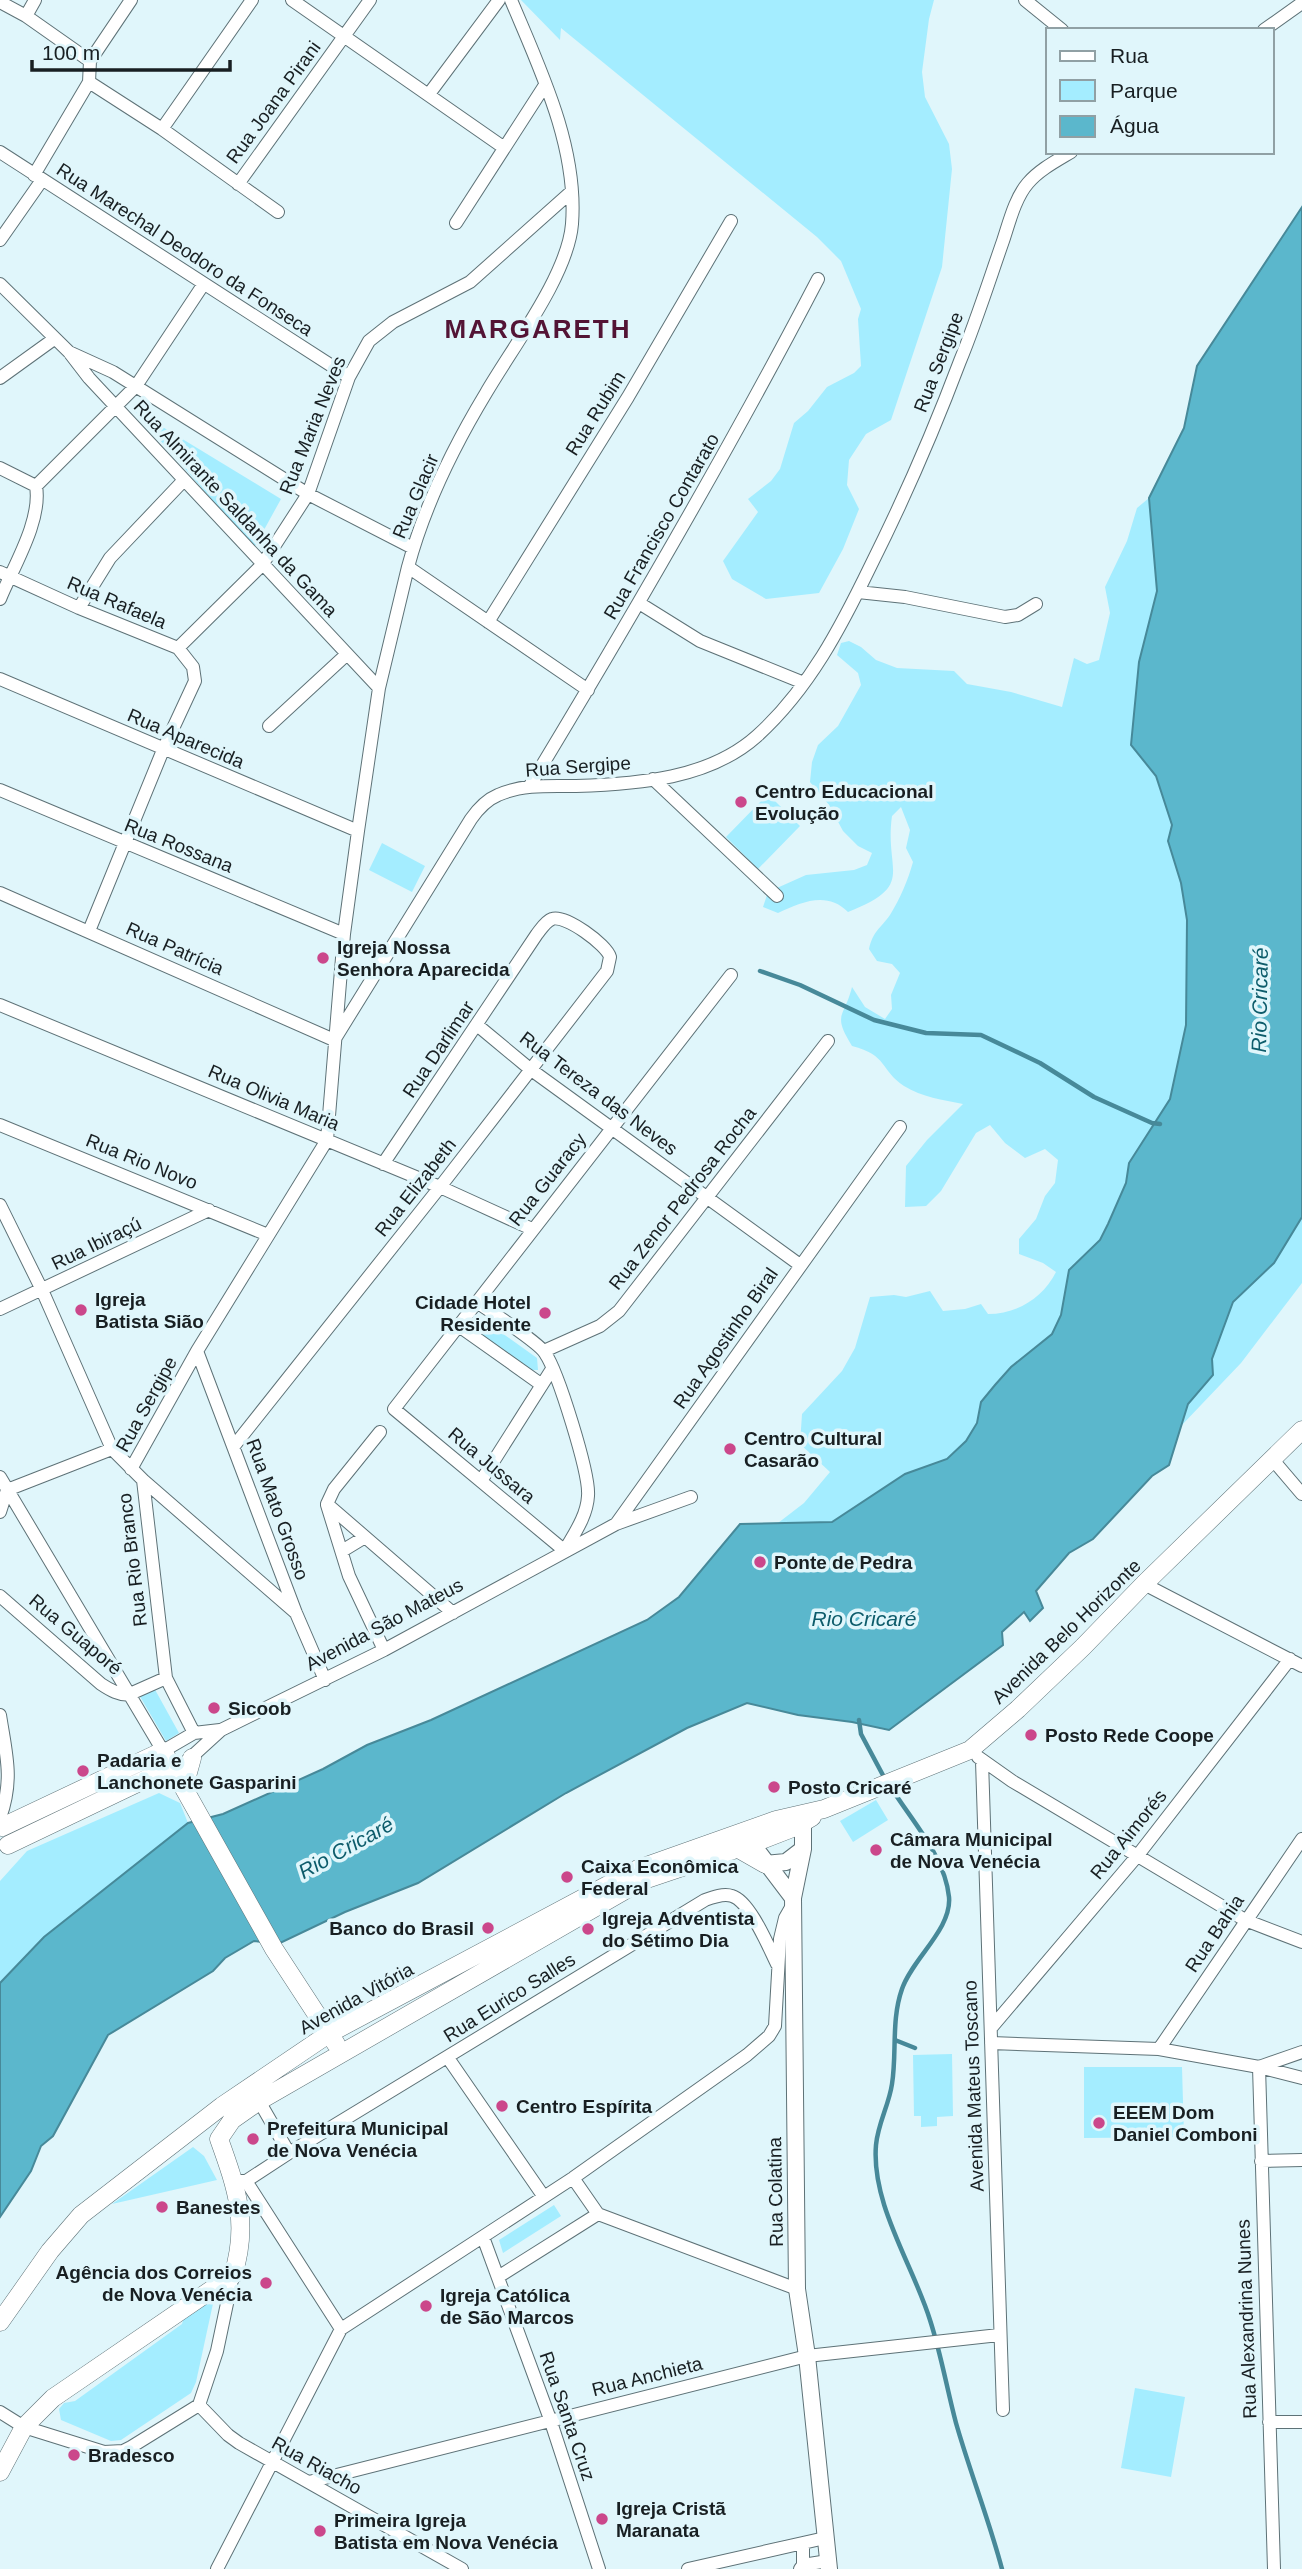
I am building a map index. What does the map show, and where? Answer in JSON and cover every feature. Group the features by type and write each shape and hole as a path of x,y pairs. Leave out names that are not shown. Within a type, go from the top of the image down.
{"main road":[{"name":"Avenida Belo Horizonte","path":"803,1819 898,1779 976,1756 1144,1584 1302,1430"},
{"path":"163,1751 274,1949 342,2053"},
{"name":"Avenida São Mateus","path":"1,1823 163,1751"},
{"path":"187,1794 192,1758"},
{"path":"4,1851 146,1780 174,1769"},
{"path":"146,1780 187,1794"},
{"name":"Avenida Vitória","path":"219,2139 232,2120 259,2101 640,1881 803,1819"},
{"name":"Rua Colatina","path":"803,1819 803,1849 793,1901 797,2289 807,2356 829,2565"},
{"path":"1,1823 8,1838 4,1851"},
{"path":"746,1840 793,1901"},
{"name":"Avenida Vitória","path":"0,2322 50,2251 81,2215 222,2106 330,2033 638,1868 746,1840"},
{"path":"765,1864 786,1862 803,1849"},
{"path":"0,2472 24,2427 53,2398 233,2275 240,2251 240,2181 219,2139 192,2140 170,2147"}],"street":[{"path":"26,16 34,0"},
{"path":"0,240 38,177 89,82 90,61 131,0"},
{"path":"162,129 252,0"},
{"path":"292,0 503,147"},
{"name":"Rua Joana Pirani","path":"89,82 162,129 238,184 370,0"},
{"path":"429,94 499,0"},
{"name":"Rua Glacir","path":"334,1040 344,934 379,688 413,548 445,471 468,425 553,280 564,257 572,224 566,151 545,86 511,0"},
{"path":"1025,0 1060,28"},
{"path":"0,2 26,16 90,61"},
{"path":"1267,28 1302,3"},
{"path":"456,223 545,86"},
{"name":"Rua Marechal Deodoro da Fonseca","path":"0,152 349,377"},
{"name":"Rua Sergipe","path":"131,1469 197,1351 327,1140 334,1040 479,809 495,795 529,787 583,786 687,773 736,750 757,736 804,683 841,625 904,497 941,408 1018,201 1027,184 1068,154"},
{"path":"238,184 278,212"},
{"name":"Rua Maria Neves","path":"178,648 262,565 308,494 349,377 361,353 382,329 470,282 571,192"},
{"name":"Rua Rubim","path":"488,622 635,386 731,221"},
{"name":"Rua Francisco Contarato","path":"529,787 639,603 752,404 818,279"},
{"name":"Rua Almirante Saldanha da Gama","path":"0,284 69,352 117,408 379,688"},
{"path":"0,599 5,573 36,514 36,486 117,408 136,386 203,285"},
{"path":"0,378 54,339"},
{"name":"Rua Almirante Saldanha da Gama","path":"69,352 102,366 136,386 308,494 413,548"},
{"path":"0,468 36,486"},
{"path":"79,608 110,558 184,480"},
{"path":"408,567 588,690"},
{"name":"Rua Rafaela","path":"5,573 79,608 178,648 195,670 195,681 163,750"},
{"path":"858,592 905,597 1005,617 1018,615 1036,604"},
{"path":"639,603 700,641 804,683"},
{"path":"269,726 346,655"},
{"name":"Rua Aparecida","path":"0,679 358,831"},
{"path":"89,930 163,750"},
{"path":"653,779 777,897"},
{"name":"Rua Rossana","path":"0,790 344,934"},
{"name":"Rua Patrícia","path":"0,893 334,1040"},
{"name":"Rua Elizabeth","path":"234,1446 607,971 610,957 606,947 569,922 556,918 548,920"},
{"name":"Rua Darlimar","path":"383,1164 548,920"},
{"name":"Rua Guaracy","path":"394,1409 731,975"},
{"name":"Rua Olivia Maria","path":"0,1005 440,1187 532,1229"},
{"name":"Rua Tereza das Neves","path":"477,1025 530,1069 800,1265"},
{"name":"Rua Zenor Pedrosa Rocha","path":"544,1351 609,1321 828,1041"},
{"name":"Rua Rio Novo","path":"0,1125 268,1235"},
{"name":"Rua Agostinho Biral","path":"565,1551 616,1524 900,1127"},
{"name":"Rua Rio Branco","path":"0,1205 42,1290 112,1449 143,1480 166,1678"},
{"name":"Rua Ibiraçú","path":"0,1309 209,1209"},
{"path":"477,1302 544,1351 552,1368 584,1465 587,1482 586,1508 565,1551"},
{"path":"459,1325 542,1385"},
{"name":"Rua Mato Grosso","path":"197,1351 296,1613 325,1680"},
{"path":"481,1481 552,1368"},
{"name":"Rua Jussara","path":"394,1409 565,1551"},
{"path":"380,1432 334,1489 327,1504 349,1576 384,1650"},
{"path":"7,1490 112,1449"},
{"path":"1273,1460 1302,1494"},
{"path":"0,1476 163,1751"},
{"path":"143,1480 296,1613"},
{"path":"0,1512 7,1490"},
{"path":"616,1524 691,1497"},
{"path":"327,1504 453,1613"},
{"path":"342,1551 365,1537"},
{"name":"Avenida São Mateus","path":"174,1769 192,1758 221,1730 384,1650 565,1551"},
{"path":"1144,1584 1296,1663"},
{"name":"Rua Guaporé","path":"0,1596 101,1684 120,1694 130,1695"},
{"name":"Rua Aimorés","path":"991,2028 1296,1663"},
{"path":"130,1695 166,1678 194,1733"},
{"path":"0,1715 9,1771 8,1796 1,1823"},
{"name":"Avenida São Mateus","path":"163,1751 194,1733 221,1730"},
{"path":"976,1756 1245,1920 1302,1942"},
{"name":"Avenida Mateus Toscano","path":"976,1756 991,2028 1003,2410"},
{"name":"Rua Bahia","path":"1159,2049 1302,1839"},
{"name":"Rua Eurico Salles","path":"240,2181 698,1903 715,1896 732,1895 744,1905 779,1967"},
{"path":"217,2569 341,2329 573,2178 747,2055 769,2036 777,2020 782,1925 793,1901"},
{"path":"991,2043 1159,2049 1259,2067 1302,2078"},
{"path":"1259,2067 1302,2052"},
{"path":"448,2057 544,2197"},
{"name":"Rua Alexandrina Nunes","path":"1259,2067 1274,2569"},
{"path":"259,2101 289,2152"},
{"path":"1261,2161 1302,2160"},
{"path":"573,2178 598,2214 797,2289"},
{"path":"240,2181 341,2329"},
{"path":"498,2277 598,2214"},
{"name":"Rua Santa Cruz","path":"483,2237 550,2419 599,2569"},
{"path":"0,2412 24,2427 104,2452 131,2447 199,2405 214,2361 233,2275"},
{"name":"Rua Anchieta","path":"309,2482 807,2356 999,2335"},
{"name":"Rua Riacho","path":"199,2405 228,2435 462,2569"},
{"path":"1269,2422 1302,2422"},
{"path":"688,2569 825,2538"},
{"path":"803,2543 802,2567 829,2565"}],"green space":[{"path":"521,0 934,0 922,72 925,97 949,144 952,169 942,267 891,420 866,434 849,460 847,485 859,509 843,549 819,593 766,599 732,579 723,561 758,512 748,499 771,481 780,469 794,423 808,411 827,387 854,373 861,366 858,319 861,309 841,261 817,237 561,28 560,40"},
{"path":"133,409 281,499 254,548"},
{"path":"1149,498 1157,591 1139,662 1131,745 1156,776 1164,797 1172,825 1168,841 1181,883 1187,920 1186,1025 1170,1099 1129,1163 1126,1183 1100,1240 1069,1270 1061,1315 1052,1334 981,1402 977,1423 966,1441 947,1459 905,1474 832,1522 778,1523 804,1503 830,1472 800,1444 802,1414 842,1371 855,1348 870,1297 906,1297 930,1291 943,1311 981,1304 988,1314 999,1313 1028,1303 1044,1290 1056,1272 1043,1263 1019,1254 1019,1239 1036,1219 1045,1196 1055,1183 1058,1160 1045,1149 1025,1158 1005,1143 990,1125 976,1133 941,1191 926,1206 905,1207 906,1166 927,1140 963,1104 925,1095 904,1086 878,1058 852,1046 842,1027 842,1016 852,987 865,1007 885,1019 892,1009 891,995 900,973 892,964 877,961 869,949 875,934 897,903 913,862 906,848 910,830 901,807 892,816 893,875 890,885 883,893 848,912 823,900 805,902 778,913 763,907 768,892 806,875 854,870 867,865 872,853 858,846 843,831 829,805 810,782 812,762 818,745 838,726 861,685 858,673 837,655 841,643 849,641 876,660 897,668 954,671 967,684 1011,692 1062,707 1074,658 1087,664 1099,660 1110,613 1105,587 1127,541 1137,508"},
{"path":"768,794 800,826 758,869 726,837"},
{"path":"382,843 425,866 412,892 369,870"},
{"path":"1302,1217 1302,1283 1241,1363 1181,1426 1188,1404 1212,1375 1212,1359 1233,1302 1274,1263"},
{"path":"478,1316 537,1358 538,1370 529,1370 470,1326"},
{"path":"153,1686 179,1733 166,1741 138,1693"},
{"path":"159,1793 180,1803 188,1823 44,1937 0,1983 0,1881 27,1851"},
{"path":"876,1800 888,1820 853,1842 840,1821"},
{"path":"952,2054 953,2116 937,2117 937,2126 921,2127 921,2116 914,2116 913,2055"},
{"path":"1084,2067 1182,2067 1184,2137 1084,2138"},
{"path":"193,2147 204,2156 217,2180 112,2204"},
{"path":"554,2205 561,2216 503,2253 499,2240"},
{"path":"214,2299 196,2382 191,2393 121,2440 111,2441 61,2420 59,2409 64,2403 75,2401 182,2324 184,2317"},
{"path":"1135,2388 1185,2397 1171,2477 1121,2468"}],"water":[{"name":"Rio Cricaré","path":"1302,207 1302,1217 1274,1263 1233,1302 1212,1359 1213,1375 1188,1404 1169,1465 1152,1476 1093,1539 1069,1553 1036,1591 1043,1608 1030,1621 1024,1612 1002,1632 1003,1645 889,1730 798,1715 747,1703 687,1728 566,1793 418,1883 345,1912 278,1944 254,1941 225,1958 213,1971 108,2035 53,2136 41,2146 31,2171 0,2217 0,1983 44,1937 188,1823 223,1814 323,1769 367,1745 431,1720 647,1620 679,1597 740,1524 832,1522 905,1474 947,1459 966,1441 977,1423 981,1402 995,1385 1011,1367 1052,1334 1061,1315 1069,1270 1100,1240 1126,1183 1129,1163 1170,1099 1186,1025 1187,920 1181,883 1168,841 1172,825 1156,776 1131,745 1139,662 1157,591 1149,498 1184,428 1197,366"}],"waterway":[{"path":"760,971 800,985 874,1020 926,1033 981,1035 1040,1063 1094,1097 1152,1123 1160,1124"},
{"path":"859,1720 861,1734 885,1779"},
{"path":"890,1786 934,1853 941,1867 949,1897 944,1921 902,1989 895,2025 892,2084 877,2137 876,2167 886,2212 930,2320 956,2423 1002,2569"},
{"path":"895,2040 915,2048"}],"place":[{"name":"Centro Educacional Evolução","path":"741,802"},
{"name":"Igreja Nossa Senhora Aparecida","path":"323,958"},
{"name":"Igreja Batista Sião","path":"81,1310"},
{"name":"Cidade Hotel Residente","path":"545,1313"},
{"name":"Centro Cultural Casarão","path":"730,1449"},
{"name":"Ponte de Pedra","path":"760,1562"},
{"name":"Sicoob","path":"214,1708"},
{"name":"Posto Rede Coope","path":"1031,1735"},
{"name":"Padaria e Lanchonete Gasparini","path":"83,1771"},
{"name":"Posto Cricaré","path":"774,1787"},
{"name":"Câmara Municipal de Nova Venécia","path":"876,1850"},
{"name":"Caixa Econômica Federal","path":"567,1877"},
{"name":"Banco do Brasil","path":"488,1928"},
{"name":"Igreja Adventista do Sétimo Dia","path":"588,1929"},
{"name":"Centro Espírita","path":"502,2106"},
{"name":"EEEM Dom Daniel Comboni","path":"1099,2123"},
{"name":"Prefeitura Municipal de Nova Venécia","path":"253,2139"},
{"name":"Banestes","path":"162,2207"},
{"name":"Agência dos Correios de Nova Venécia","path":"266,2283"},
{"name":"Igreja Católica de São Marcos","path":"426,2306"},
{"name":"Bradesco","path":"74,2455"},
{"name":"Igreja Cristã Maranata","path":"602,2519"},
{"name":"Primeira Igreja Batista em Nova Venécia","path":"320,2531"}],"district":[{"name":"MARGARETH","path":"538,329"}]}
